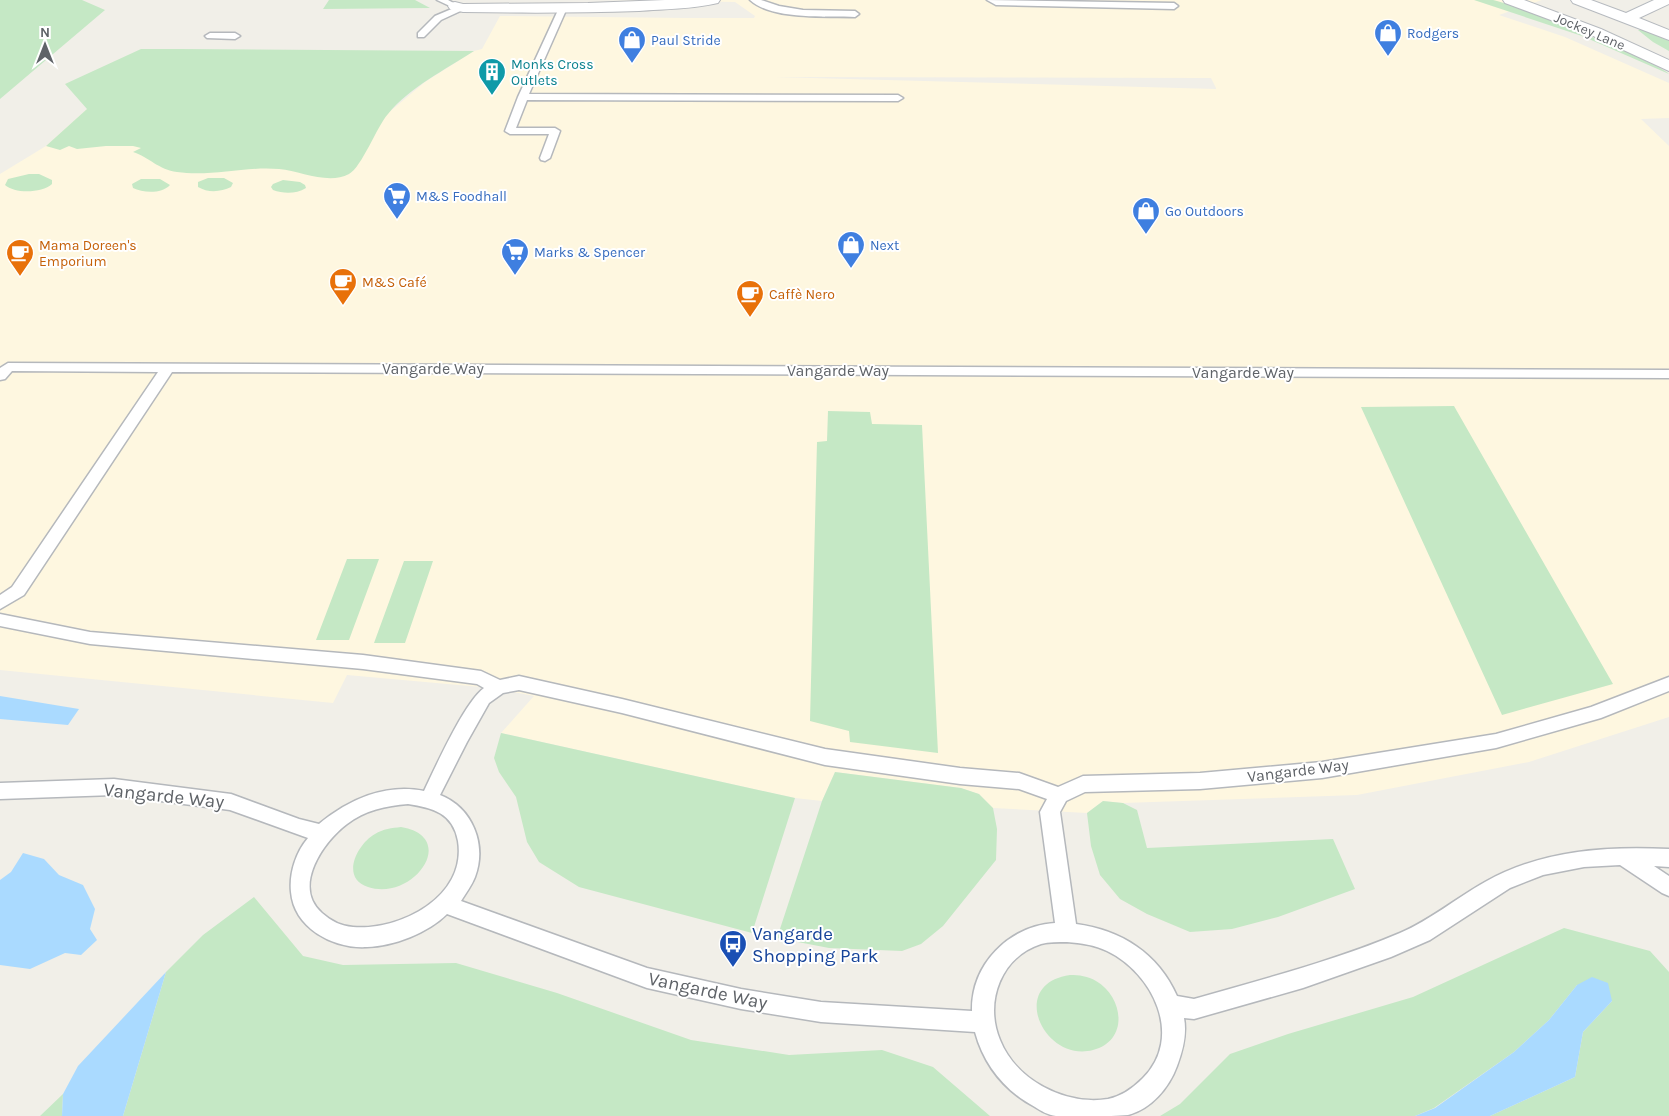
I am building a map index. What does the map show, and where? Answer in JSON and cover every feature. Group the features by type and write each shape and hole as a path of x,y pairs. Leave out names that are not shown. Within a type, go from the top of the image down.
{"street":[{"path":"459,7 668,6 713,0"},
{"name":"Jockey Lane","path":"1510,0 1596,32 1669,66"},
{"path":"1544,12 1581,0"},
{"name":"Jockey Lane","path":"1581,0 1669,35"},
{"path":"1627,18 1666,0"}],"lane":[{"path":"440,0 459,7"},
{"path":"754,0 765,6 787,11 855,14"},
{"path":"991,0 996,2 1068,6 1084,2 1098,7 1174,6"},
{"path":"422,35 438,18 459,7"},
{"path":"545,158 555,131 510,131 523,97 563,8"},
{"path":"210,36 235,36"},
{"path":"523,97 898,98"},
{"path":"0,604 18,591 168,367"},
{"name":"Vangarde Way","path":"4,372 168,367 1669,374"},
{"path":"0,620 90,638 418,668 480,678 498,687"},
{"path":"429,799 459,739 483,698 498,687 519,683 622,706 825,757 960,776 1019,781 1059,795 1050,812 1067,932"},
{"name":"Vangarde Way","path":"1059,795 1083,784 1200,781 1322,770 1496,741 1595,713 1669,684"},
{"name":"Vangarde Way","path":"0,791 114,787 231,802 297,827 322,833"},
{"path":"408,796 429,799 449,808 463,822 470,841 470,862 461,883 445,904 424,921 398,933 372,938 346,936 324,928 309,914 300,895 300,874 308,853 322,833 340,818 355,809 385,798 408,796"},
{"path":"1170,1005 1194,1009 1351,964 1412,938 1503,882 1554,864 1586,857 1622,855 1669,858"},
{"path":"1622,855 1669,887"},
{"name":"Vangarde Way","path":"445,904 647,978 731,997 821,1012 982,1022"},
{"path":"1067,932 1088,934 1129,952 1146,967 1170,1005 1174,1030 1171,1057 1159,1080 1140,1098 1115,1109 1086,1112 1056,1106 1028,1092 1006,1072 995,1056 990,1048 982,1022 983,993 993,967 1012,948 1037,935 1067,932"}],"shaded area":[{"path":"612,0 1542,0 1499,15 1565,37 1669,83 1669,118 1641,119 1669,146 1669,717 1529,762 1357,795 1123,803 1103,801 1087,813 993,808 979,794 961,788 835,772 822,801 795,798 501,733 534,696 492,688 347,675 333,703 0,670 0,174 46,146 87,109 387,114 425,82 474,51 482,49 500,16 754,18 755,16 735,2","holes":["774,77 1211,78 1216,89"]}],"green space":[{"path":"0,0 82,0 105,10 0,99"},
{"path":"329,0 415,0 430,8 323,9"},
{"path":"1474,0 1493,0 1528,11 1586,34 1669,74 1582,36"},
{"path":"1638,30 1643,30 1669,41 1669,51 1653,42"},
{"path":"141,49 474,51 428,80 397,104 384,120 354,170 341,177 323,178 287,170 266,168 202,173 177,172 165,169 133,152 141,148 133,146 77,149 69,146 60,150 46,146 87,109 65,84"},
{"path":"29,174 39,174 52,180 52,184 35,191 15,190 5,185 8,179"},
{"path":"208,178 224,178 233,183 231,187 219,191 210,191 198,187 198,182"},
{"path":"141,179 160,179 170,185 162,190 152,192 133,188 132,184"},
{"path":"283,180 300,182 306,188 290,193 273,190 271,187 273,184"},
{"path":"1454,406 1613,684 1502,715 1361,407"},
{"path":"828,411 870,412 872,424 922,425 938,753 850,742 849,731 810,721 817,442 827,441"},
{"path":"347,559 379,559 349,640 316,640"},
{"path":"404,561 433,561 405,643 374,643"},
{"path":"501,733 795,798 752,933 579,887 539,862 527,842 516,797 499,772 494,758"},
{"path":"835,772 961,788 979,794 993,808 997,829 996,860 943,926 921,944 902,951 829,948 777,938 822,801"},
{"path":"1103,801 1123,803 1137,810 1147,848 1333,839 1355,889 1278,917 1232,929 1190,932 1147,914 1120,899 1100,875 1091,846 1087,813"},
{"path":"401,827 418,833 427,843 428,854 424,866 414,877 400,885 385,889 368,887 360,883 353,869 357,853 362,845 378,832"},
{"path":"254,897 303,956 343,965 456,963 557,993 691,1040 789,1055 882,1050 933,1067 990,1116 123,1116 166,972 203,935"},
{"path":"1564,928 1650,951 1669,972 1669,1116 1490,1116 1575,1077 1583,1032 1612,1001 1577,985 1549,1020 1514,1052 1434,1108 1415,1116 1160,1116 1180,1104 1230,1054 1288,1034 1413,997"},
{"path":"1070,975 1083,976 1096,981 1105,988 1117,1007 1117,1028 1113,1038 1105,1045 1093,1050 1075,1051 1060,1045 1048,1034 1040,1021 1037,1006 1040,992 1051,981"},
{"path":"63,1094 62,1116 40,1116"}],"water":[{"path":"0,696 79,709 68,725 0,719"},
{"path":"23,853 44,859 59,875 83,885 95,909 90,929 97,940 81,955 65,953 30,969 0,965 0,880 11,872"},
{"path":"166,972 123,1116 62,1116 63,1094 78,1066"},
{"path":"1592,977 1608,983 1612,1001 1583,1032 1575,1077 1490,1116 1415,1116 1435,1108 1514,1052 1549,1020 1577,985"}],"place":[{"name":"Rodgers","path":"1388,57"},
{"name":"Paul Stride","path":"632,64"},
{"name":"Monks Cross Outlets","path":"492,96"},
{"name":"M&S Foodhall","path":"397,220"},
{"name":"Go Outdoors","path":"1146,235"},
{"name":"Next","path":"851,269"},
{"name":"Marks & Spencer","path":"515,276"},
{"name":"Mama Doreen's Emporium","path":"20,277"},
{"name":"M&S Café","path":"343,306"},
{"name":"Caffè Nero","path":"750,318"},
{"name":"Vangarde Shopping Park","path":"733,968"}]}
